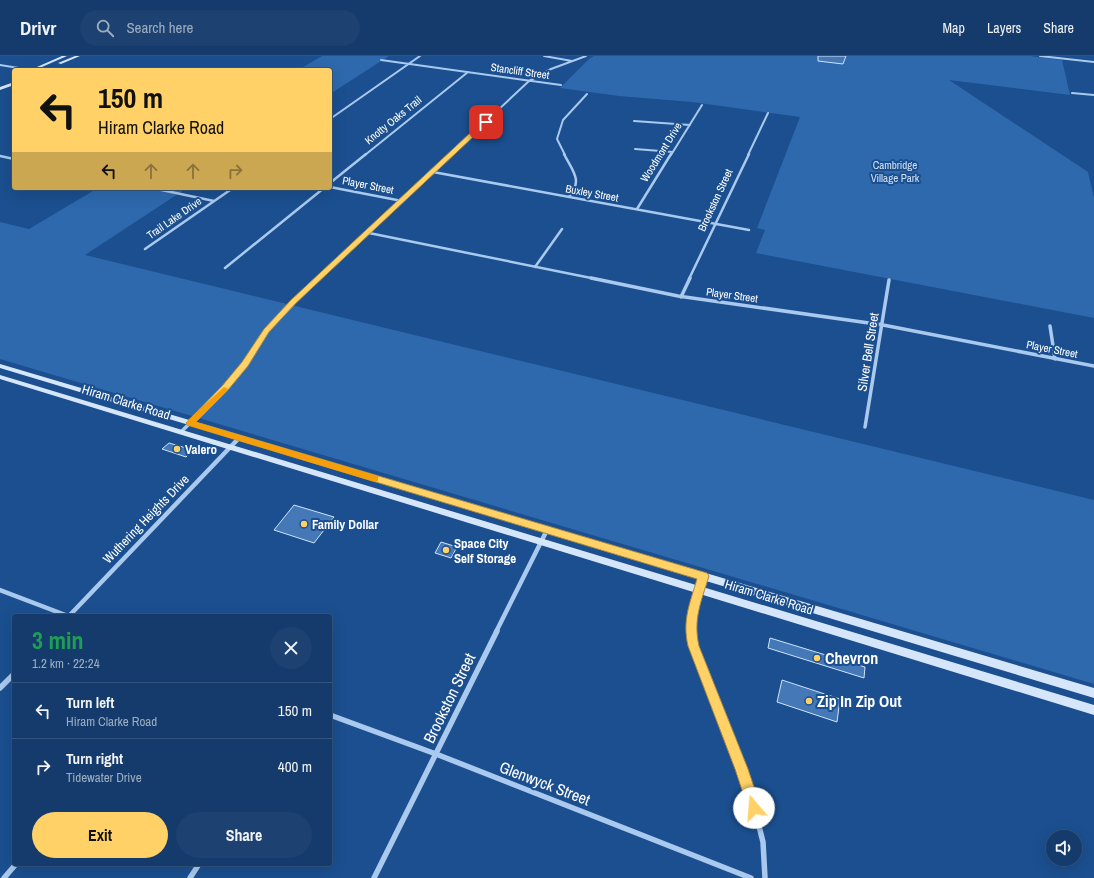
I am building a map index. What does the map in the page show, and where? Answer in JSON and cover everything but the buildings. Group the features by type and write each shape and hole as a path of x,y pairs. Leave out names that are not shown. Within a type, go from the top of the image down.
{"main road":[{"path":"37,68 65,56"},
{"path":"50,68 78,56"},
{"path":"0,84 12,79"},
{"path":"0,89 12,84"},
{"name":"Hiram Clarke Road","path":"0,366 1094,693"},
{"name":"Hiram Clarke Road","path":"0,377 1094,710"},
{"path":"59,395 69,387"},
{"path":"379,492 386,482"},
{"path":"884,646 887,631"},
{"path":"1042,678 1044,695"}],"street":[{"path":"332,118 420,56"},
{"path":"544,56 572,61"},
{"path":"181,432 225,388 245,364 266,331 294,302 529,81 551,69 586,56"},
{"path":"1040,56 1094,62"},
{"name":"Stancliff Street","path":"382,60 560,85"},
{"path":"0,65 19,68"},
{"name":"Knotty Oaks Trail","path":"332,181 468,72"},
{"path":"1072,93 1094,95"},
{"path":"569,197 576,188 577,180 557,139 563,120 588,94"},
{"name":"Woodmont Drive","path":"637,209 702,105"},
{"name":"Brookston Street","path":"681,297 768,113"},
{"path":"634,121 690,125"},
{"path":"635,149 673,152"},
{"path":"0,156 12,159"},
{"name":"Buxley Street","path":"433,172 749,230"},
{"name":"Player Street","path":"332,187 402,201"},
{"path":"162,190 214,201"},
{"name":"Trail Lake Drive","path":"145,249 230,190"},
{"path":"224,268 322,190"},
{"path":"535,267 562,229"},
{"name":"Player Street","path":"369,233 681,297 883,324 1094,366"},
{"name":"Silver Bell Street","path":"865,427 889,280"},
{"path":"1050,326 1054,359"},
{"name":"Wuthering Heights Drive","path":"70,614 239,438"},
{"name":"Brookston Street","path":"374,878 547,530"},
{"path":"703,576 691,617 690,631 693,646 742,769 763,834 766,861 765,878"},
{"path":"0,590 63,614"},
{"path":"0,688 12,676"},
{"name":"Glenwyck Street","path":"332,716 436,754 750,878"},
{"path":"4,878 14,866"},
{"path":"190,878 198,866"}],"green space":[{"path":"322,56 389,56 332,93 332,68 301,68"},
{"name":"Cambridge Village Park","path":"594,56 1030,56 1062,60 1070,95 949,80 1088,172 1094,198 1094,318 756,253 765,230 757,228 800,117 692,102 619,96 560,88 590,58"},
{"path":"95,190 184,190 85,255 1094,500 1094,684 0,359 0,222 29,229"}],"slow traffic":[{"path":"224,389 190,423 375,478"}],"place":[{"name":"Valero","path":"177,449"},
{"name":"Family Dollar","path":"304,524"},
{"name":"Space City Self Storage","path":"446,550"},
{"name":"Chevron","path":"817,658"},
{"name":"Zip In Zip Out","path":"809,701"}],"route":[{"path":"486,122 294,302 266,331 245,364 225,388 190,423 703,576 691,617 690,631 693,646 742,769 754,808"}]}
